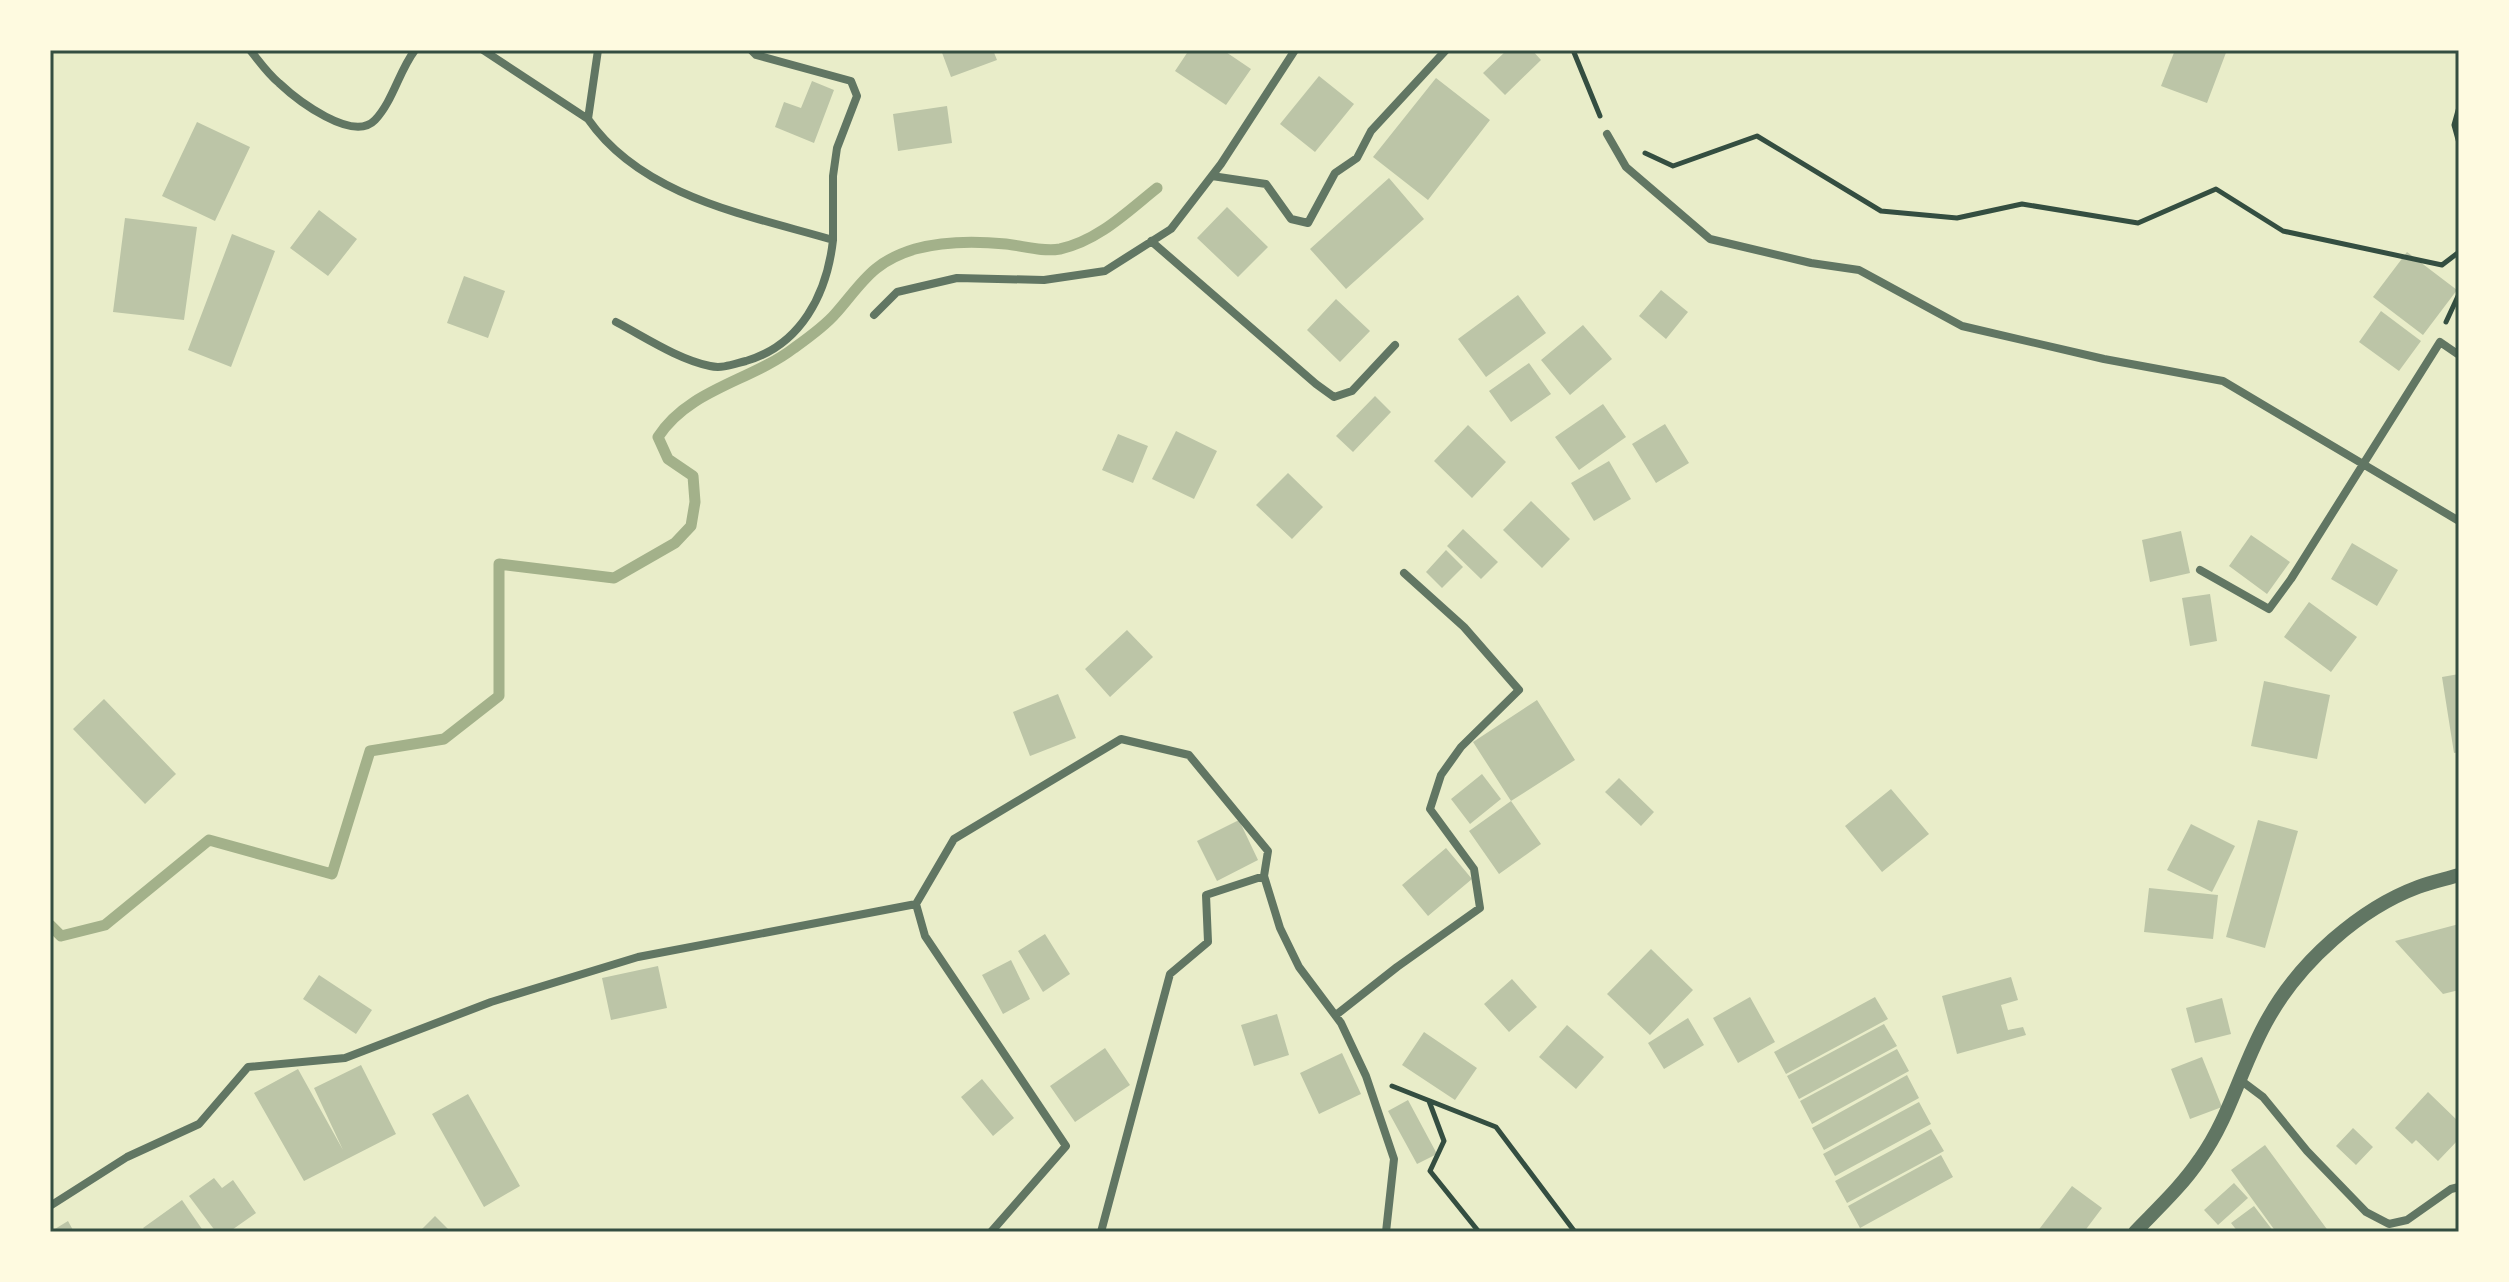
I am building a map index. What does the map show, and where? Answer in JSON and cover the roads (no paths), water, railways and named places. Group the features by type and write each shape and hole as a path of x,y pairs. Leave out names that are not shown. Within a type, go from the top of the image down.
{"street":[{"path":"250,50 277,82 312,108 343,125 358,128 374,122 415,50"},
{"path":"483,50 588,119 612,148 641,170 684,194 833,240"},
{"path":"588,119 598,50"},
{"path":"616,322 670,350 712,367 726,367 758,357 786,339 807,320 830,269 837,148 857,96 851,81 756,55 751,50"},
{"path":"874,315 897,292 957,278 1044,280 1105,271 1171,229 1212,176 1295,50"},
{"path":"1212,176 1266,184 1291,219 1308,223 1335,173 1357,158 1371,131 1446,50"},
{"path":"1607,134 1626,167 1710,239 1811,263 1859,270 1962,326 2104,359 2223,381 2459,521"},
{"path":"1151,241 1334,397 1352,391 1395,345"},
{"path":"2200,570 2269,609 2440,342 2459,355"},
{"path":"1336,1015 1480,908 1474,869 1430,809 1441,775 1461,747 1519,690 1464,627 1404,573"},
{"path":"991,1232 1066,1146 925,936 916,904 954,839 1121,739 1189,755 1268,851 1264,876 1280,928 1299,967 1336,1015 1366,1076 1394,1159 1386,1232"},
{"path":"2135,1232 2200,1160 2220,1126 2269,1017 2285,992 2338,936 2375,909 2417,887 2459,875"},
{"path":"1101,1232 1170,974 1208,942 1206,895 1264,876"},
{"path":"50,1206 127,1157 199,1124 248,1067 345,1058 491,1002 638,957 916,904"},
{"path":"2239,1079 2263,1097 2307,1151 2366,1212 2389,1224 2407,1220 2451,1189 2459,1187"}],"waterway":[{"path":"50,925 61,936 105,925 209,840 332,874 370,751 444,739 499,696 499,564 614,578 675,543 691,526 695,502 693,476 668,459 658,437 686,407 777,359 816,332 870,274 900,254 926,246 960,242 1060,249 1100,232 1157,188"}]}
